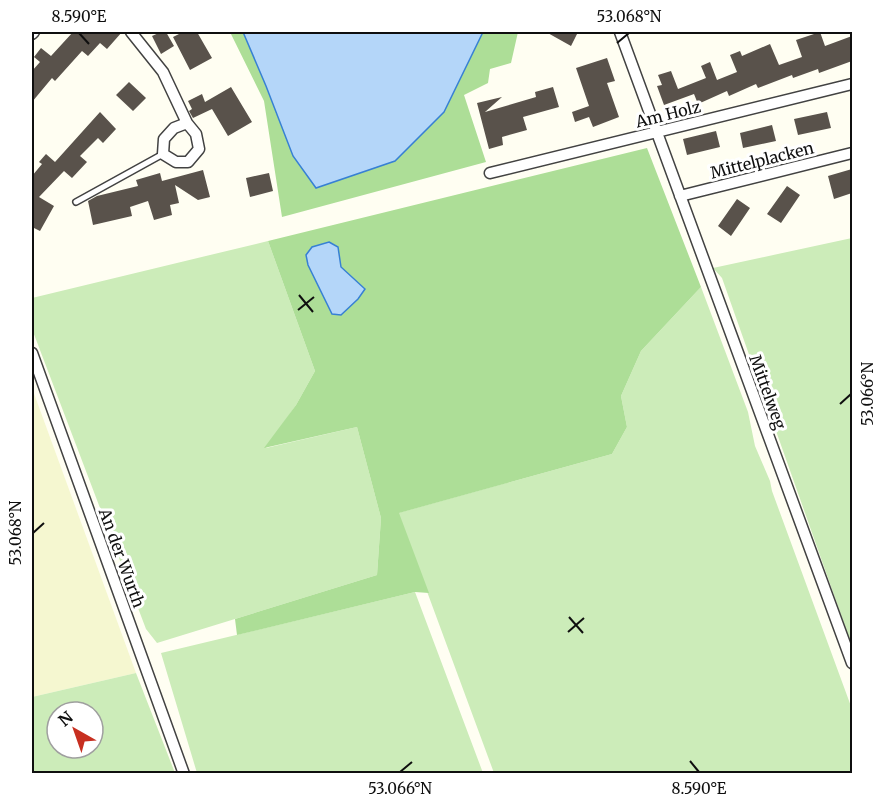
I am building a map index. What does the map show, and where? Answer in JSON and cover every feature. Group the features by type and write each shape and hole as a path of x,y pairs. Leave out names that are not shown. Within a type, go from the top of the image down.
{"street":[{"path":"131,32 136,35 163,72 187,123 196,134 199,149 188,162 176,162 163,154 164,139 174,128 187,123"},
{"name":"Mittelweg","path":"620,32 852,663"},
{"name":"Am Holz","path":"490,173 852,84"},
{"name":"Mittelplacken","path":"680,196 852,153"},
{"name":"An der Wurth","path":"32,353 184,774"}],"lane":[{"path":"76,202 163,154"}],"green space":[{"path":"230,32 243,32 266,86 444,112 483,32 518,32 511,63 490,69 488,83 464,95 486,162 282,217 264,101"},
{"path":"647,148 701,287 641,351 621,396 627,427 612,454 399,513 429,593 415,592 237,635 235,619 377,575 381,518 357,427 264,448 296,405 315,371 268,241"},
{"path":"852,238 852,646 722,278 713,268"},
{"path":"268,241 315,371 296,405 266,448 357,427 381,518 377,575 157,643 146,629 32,329 32,298"},
{"path":"701,287 748,412 755,446 770,481 852,709 852,773 494,773 398,513 612,454 627,427 621,396 641,351"},
{"path":"32,388 136,673 32,697"},
{"path":"415,592 483,773 197,773 161,653"},
{"path":"136,673 175,773 32,773 32,697"}],"water":[{"path":"243,32 483,32 444,112 395,161 316,188 293,156"},
{"path":"329,242 338,247 341,267 365,289 341,315 332,314 308,265 306,255 312,247"}],"building":[{"path":"73,32 122,32 107,49 100,43 88,56 82,51 55,81 52,78 32,102 32,71 40,62 34,57 41,48 51,56"},
{"path":"166,32 174,46 161,54 152,36"},
{"path":"183,32 197,32 212,58 190,70 173,37"},
{"path":"546,32 578,32 571,46"},
{"path":"820,32 825,46 852,36 852,61 819,73 818,69 793,78 792,75 758,88 756,84 729,96 727,91 698,104 694,94 664,105 657,86 662,85 658,75 671,71 678,89 706,78 701,66 710,62 717,80 737,72 730,55 740,51 742,56 770,44 779,65 802,57 796,40"},
{"path":"607,58 615,81 607,83 619,117 593,127 589,117 575,122 572,112 589,106 576,68"},
{"path":"129,82 146,98 133,111 116,95"},
{"path":"231,87 252,122 228,136 212,109 193,118 189,111 192,109 188,101 202,94 205,102"},
{"path":"553,87 559,107 523,117 527,130 502,137 503,145 489,149 477,103 502,97 485,112 536,97 535,92"},
{"path":"100,112 116,129 103,143 98,138 80,156 87,162 72,178 64,171 39,197 54,206 40,231 32,227 32,176 42,164 39,162 46,154 55,162"},
{"path":"827,112 831,128 798,135 794,119"},
{"path":"772,125 776,141 743,148 740,133"},
{"path":"716,131 720,147 687,155 683,139"},
{"path":"852,169 852,193 834,199 828,176"},
{"path":"203,170 210,197 198,200 175,185 179,203 170,205 172,215 154,220 148,201 130,207 132,216 93,225 88,201 97,196 138,186 136,180 160,173 162,181"},
{"path":"269,173 273,191 250,197 246,178"},
{"path":"787,186 800,195 781,223 767,214"},
{"path":"737,199 750,208 731,236 718,226"}]}
